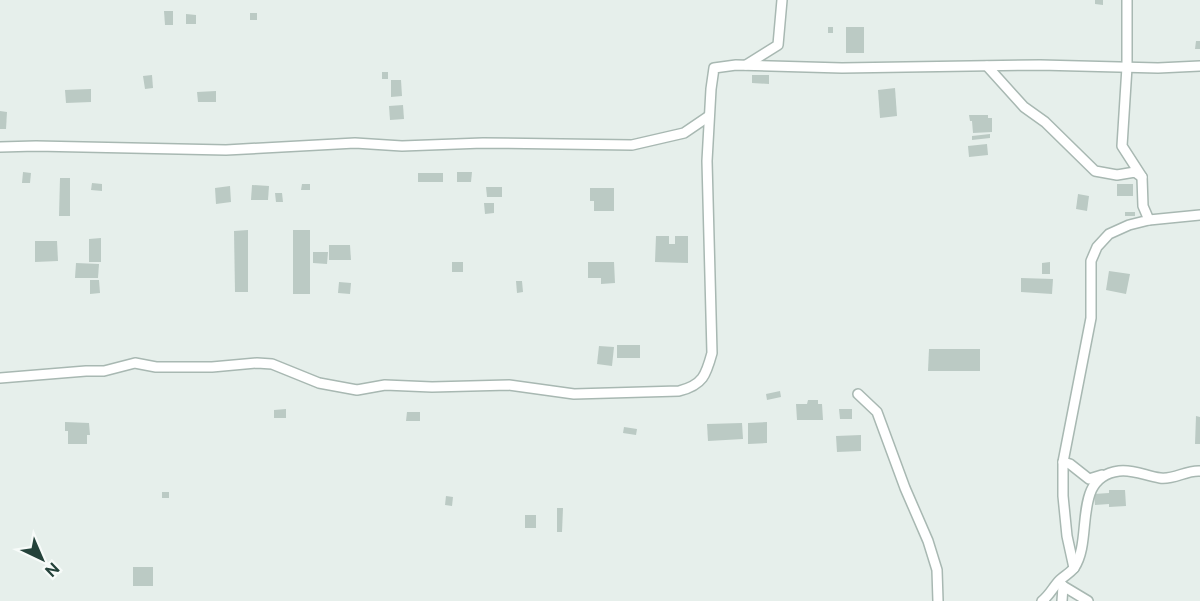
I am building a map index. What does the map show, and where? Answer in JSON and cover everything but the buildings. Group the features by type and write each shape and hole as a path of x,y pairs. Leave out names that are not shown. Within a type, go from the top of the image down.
{"street":[{"path":"746,65 778,45 782,0"},
{"path":"1127,0 1127,67 1122,146 1142,177 1143,206 1149,220"},
{"path":"0,378 86,370 104,371 135,363 156,367 212,367 257,363 272,364 319,383 357,390 385,385 432,387 509,385 574,394 659,393 690,388 702,380 708,369 712,353 707,161 714,68 746,65 842,68 1200,66"},
{"path":"987,66 1024,107 1045,122 1095,171 1118,175 1134,172 1142,177"},
{"path":"0,147 226,150 355,143 402,146 483,143 632,145 684,133 709,116"},
{"path":"1074,568 1067,536 1063,462 1091,318 1091,261 1097,248 1109,234 1129,225 1149,220 1200,215"},
{"path":"858,394 877,412 905,488 928,541 937,570 938,601"},
{"path":"1063,462 1070,464 1089,479 1128,470 1161,478 1174,477 1190,470 1200,471"},
{"path":"1042,601 1061,584 1074,568 1083,539 1087,499 1095,483 1105,475"},
{"path":"1061,584 1062,601"},
{"path":"1061,584 1088,601"}]}
